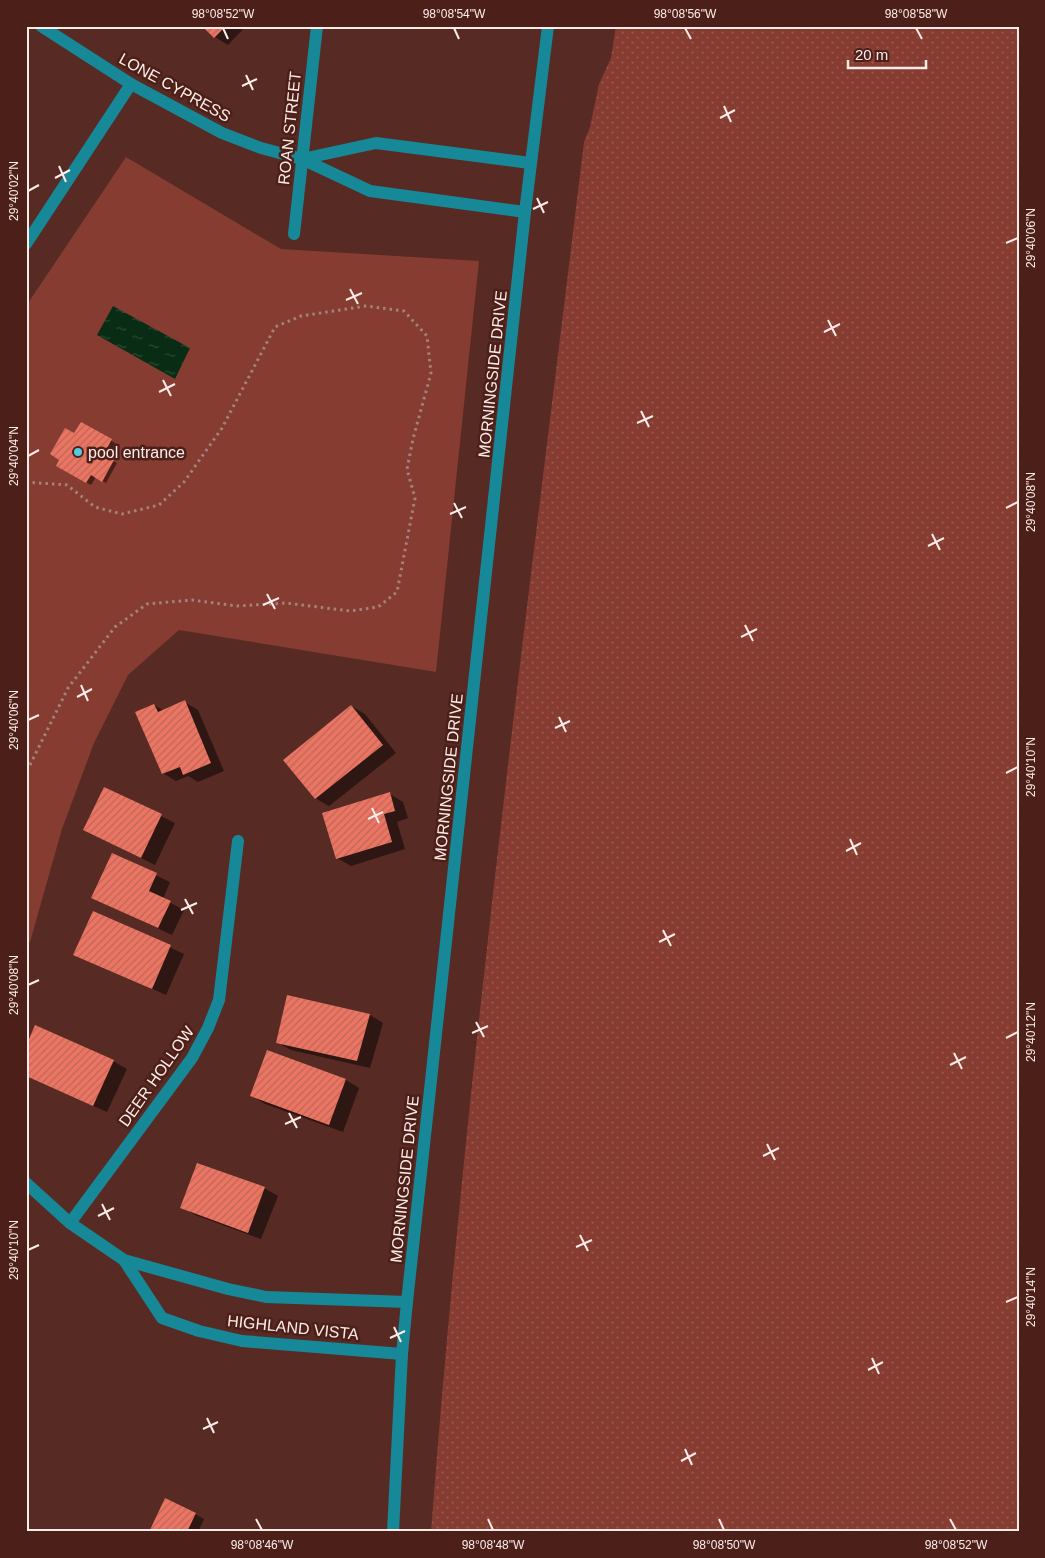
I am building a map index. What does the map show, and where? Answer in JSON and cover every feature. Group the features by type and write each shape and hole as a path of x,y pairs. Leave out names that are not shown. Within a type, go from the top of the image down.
{"street":[{"name":"LONE CYPRESS","path":"41,26 132,84 222,133 261,148 302,159 370,191 525,212"},
{"name":"ROAN STREET","path":"294,234 317,26"},
{"name":"MORNINGSIDE DRIVE","path":"393,1532 402,1354 407,1302 530,163 548,26"},
{"path":"26,244 132,84"},
{"name":"LONE CYPRESS","path":"302,159 376,143 530,163"},
{"name":"DEER HOLLOW","path":"70,1223 192,1058 208,1028 219,1000 224,970 238,841"},
{"name":"HIGHLAND VISTA","path":"26,1183 70,1223 124,1260 228,1290 266,1297 407,1302"},
{"name":"HIGHLAND VISTA","path":"124,1260 162,1318 199,1331 242,1342 402,1354"}],"path":[{"path":"26,482 67,485 94,508 122,514 159,505 184,482 222,428 275,327 301,316 366,306 404,311 427,336 431,373 413,438 407,470 415,498 397,592 378,607 350,611 286,603 237,606 192,600 147,604 115,627 68,688 26,773"}],"shaded area":[{"path":"616,26 1019,26 1019,1532 431,1532 445,1358 480,1010 520,663 584,142 590,127 599,84 611,58"},
{"path":"126,157 281,249 479,261 436,672 179,630 128,675 94,743 62,829 30,942 26,940 26,306"}],"water":[{"path":"113,306 190,348 175,379 97,335"}],"building":[{"path":"202,26 226,26 214,38"},
{"name":"pool entrance","path":"81,422 112,439 104,454 114,460 102,482 91,475 86,483 56,466 59,460 50,454 65,428 74,433"},
{"path":"185,700 211,763 183,775 180,767 162,774 135,712 154,704 158,712"},
{"path":"351,705 383,745 315,799 283,760"},
{"path":"104,787 162,814 141,858 83,830"},
{"path":"390,792 395,811 384,814 392,842 336,859 322,813"},
{"path":"112,853 157,873 149,891 171,901 158,928 91,898"},
{"path":"93,911 171,945 152,989 73,955"},
{"path":"287,995 370,1014 357,1061 276,1043"},
{"path":"35,1025 114,1060 93,1106 26,1076 26,1046"},
{"path":"267,1050 346,1079 329,1125 250,1096"},
{"path":"197,1163 265,1187 248,1233 180,1208"},
{"path":"165,1498 196,1513 187,1532 149,1532"}],"place":[{"name":"pool entrance","path":"78,452"}]}
